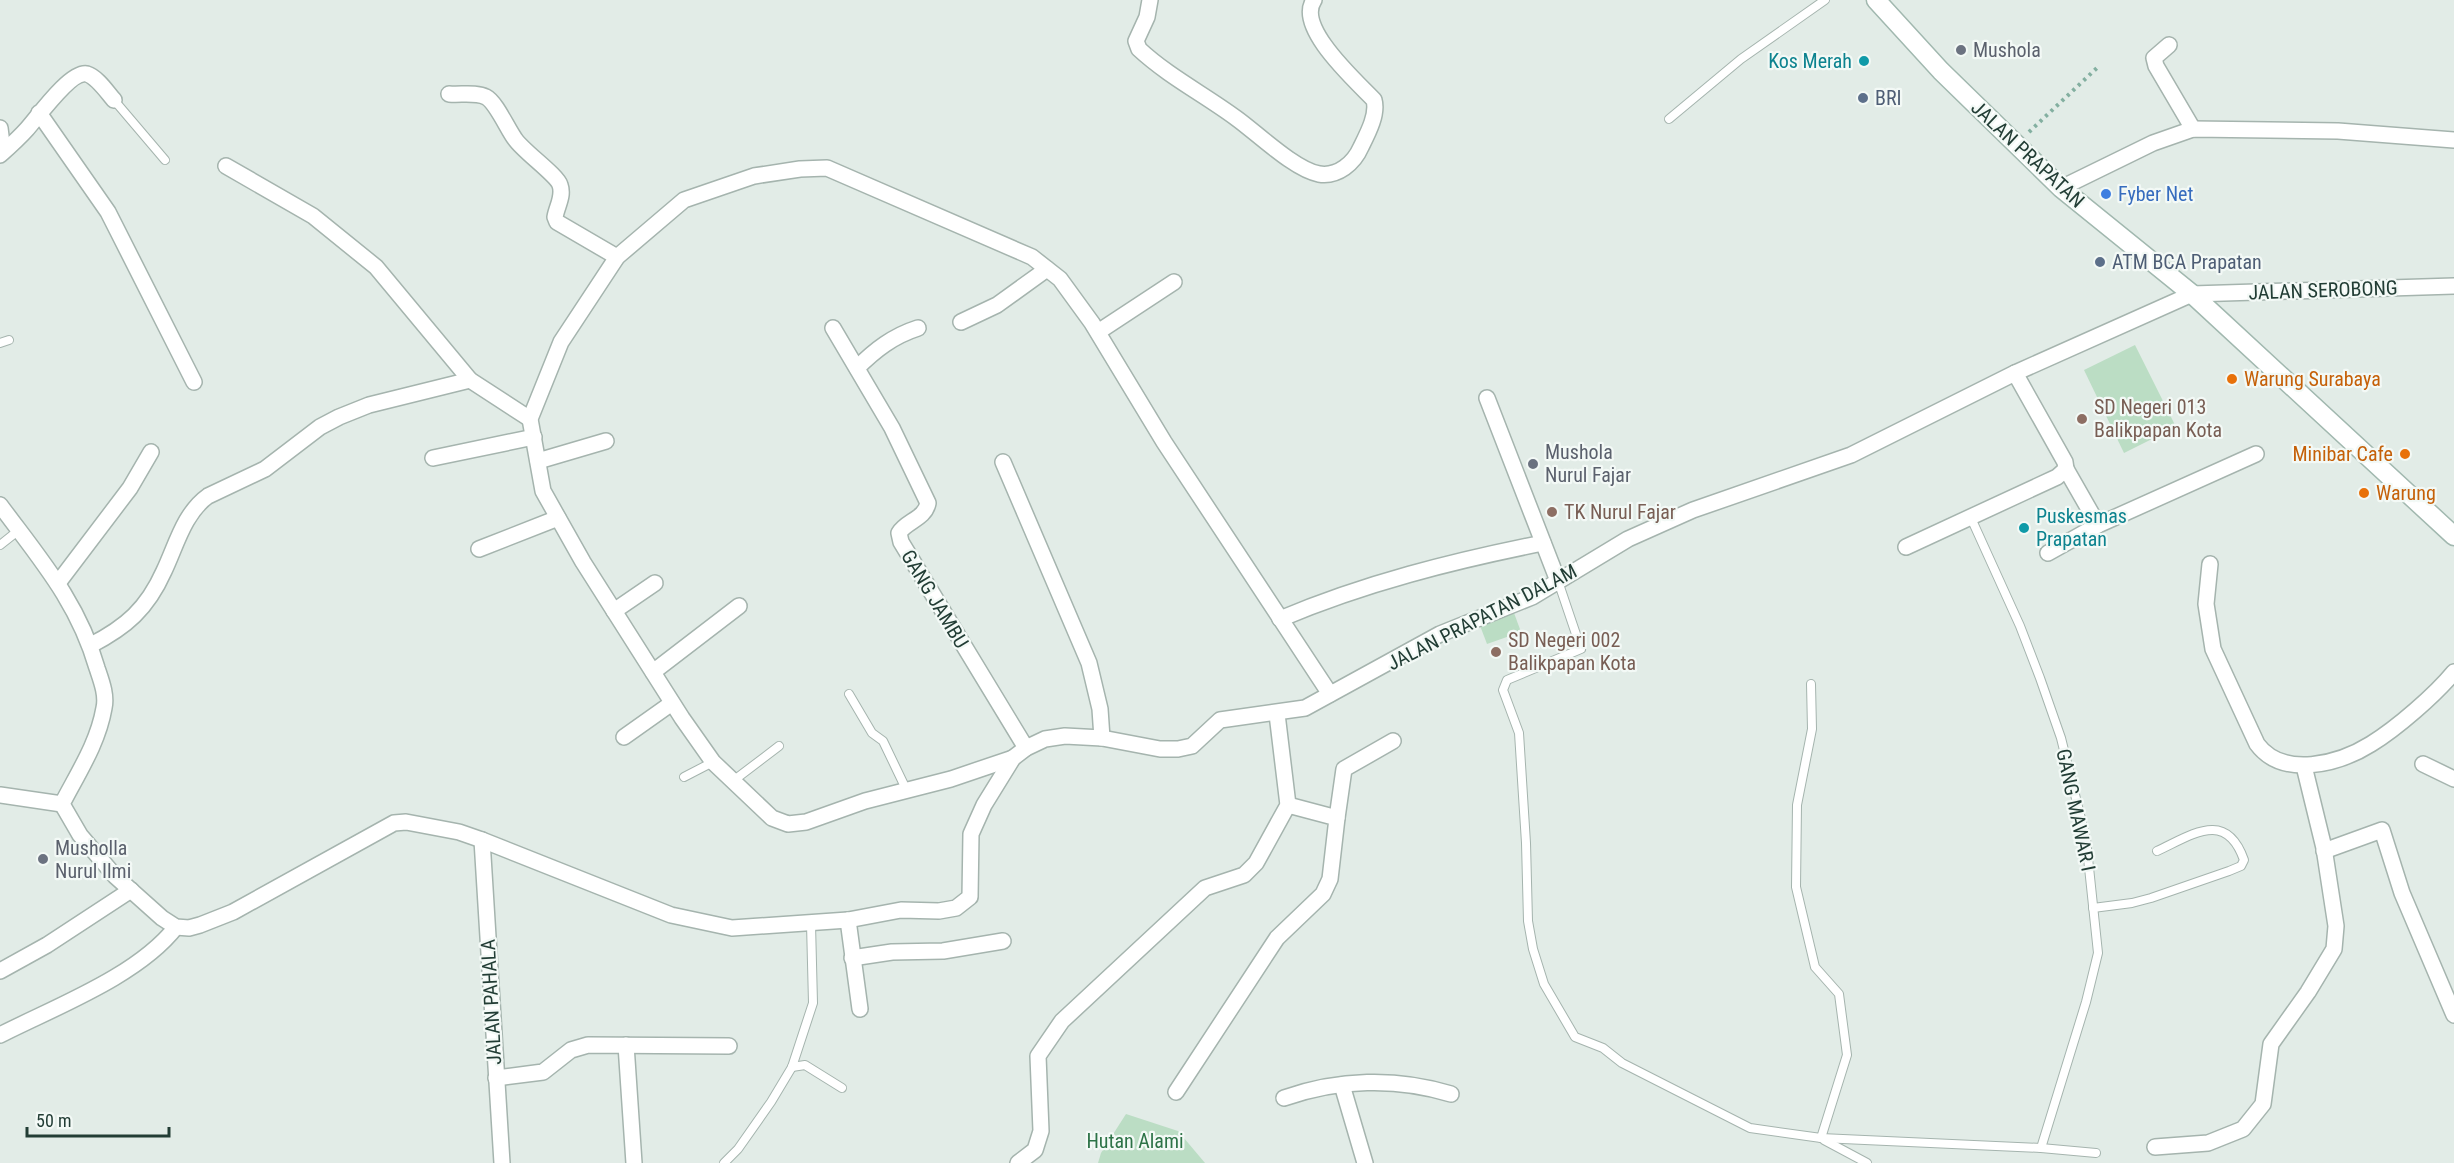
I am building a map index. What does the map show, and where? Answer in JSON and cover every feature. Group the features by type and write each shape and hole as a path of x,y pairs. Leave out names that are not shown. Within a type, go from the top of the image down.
{"street":[{"path":"1150,0 1147,16 1136,41 1139,49 1237,118 1300,167 1325,175 1347,168 1360,149 1377,109 1374,100 1328,52 1310,16 1310,6 1314,0"},
{"name":"JALAN PRAPATAN","path":"1876,0 1941,71 2061,188 2192,294 2454,536"},
{"path":"2169,45 2154,58 2156,66 2193,129"},
{"path":"2,153 70,82 85,74 93,78 114,100"},
{"path":"449,94 478,95 490,100 515,140 539,165 554,175 560,185 561,199 555,217 557,222 617,257"},
{"path":"39,113 108,212 194,382"},
{"path":"0,128 2,153"},
{"path":"2061,188 2153,143 2193,129 2338,131 2454,140"},
{"path":"226,166 313,216 376,267 471,380 530,419"},
{"path":"1013,758 951,779 865,801 806,822 788,824 772,818 713,762 672,703 558,518 543,491 530,419 561,342 617,257 684,200 754,176 800,169 827,168 1032,257 1060,279 1098,332 1164,442 1330,694"},
{"path":"961,322 997,305 1047,269"},
{"path":"1098,332 1174,282"},
{"name":"JALAN SEROBONG","path":"2192,294 2454,286"},
{"name":"JALAN PRAPATAN DALAM","path":"1013,758 1026,748 1045,739 1065,736 1102,738 1160,749 1192,746 1220,720 1257,714 1277,714 1305,708 1440,634 1532,597 1628,539 1693,510 1851,455 2015,373 2192,294"},
{"path":"857,368 871,354 899,334 918,327"},
{"name":"GANG JAMBU","path":"833,328 892,428 928,503 923,514 903,526 898,534 901,542 1026,748"},
{"path":"2015,373 2098,525"},
{"path":"90,645 126,626 140,611 163,575 188,519 200,502 266,469 320,427 339,417 369,405 471,380"},
{"path":"1486,398 1558,582"},
{"path":"433,458 534,437"},
{"path":"538,461 606,441"},
{"path":"58,584 130,488 152,452"},
{"path":"2048,553 2098,525 2256,454"},
{"path":"1003,462 1089,663 1100,709 1102,738"},
{"path":"1906,547 2058,477 2066,469"},
{"path":"0,505 70,601 90,645 102,685 105,706 90,751 62,804"},
{"path":"479,549 558,518"},
{"path":"1280,619 1329,598 1418,571 1543,543"},
{"path":"2210,564 2206,604 2213,649 2258,744 2263,752 2277,760 2304,766 2338,758 2369,745 2393,728 2454,672"},
{"path":"614,610 656,583"},
{"path":"653,672 739,606"},
{"path":"624,737 672,703"},
{"path":"1018,1163 1035,1150 1041,1131 1038,1056 1062,1021 1205,888 1244,875 1256,862 1288,805 1277,714"},
{"path":"1176,1092 1277,938 1323,894 1330,879 1344,769 1393,741"},
{"path":"0,1035 122,974 173,931 200,925 233,912 394,824 406,822 459,832 671,915 732,928 812,924 901,910 939,911 956,908 970,897 971,834 984,805 1013,758"},
{"path":"2423,764 2454,779"},
{"path":"2155,1147 2208,1143 2243,1129 2263,1104 2271,1044 2308,992 2334,949 2336,926 2324,851 2304,766"},
{"path":"0,795 62,804"},
{"path":"62,804 80,836 129,891 173,931"},
{"path":"1288,805 1337,818"},
{"path":"2324,851 2382,830 2402,893 2454,1015"},
{"name":"JALAN PAHALA","path":"482,840 502,1163"},
{"path":"0,970 47,945 129,891"},
{"path":"848,920 860,1009"},
{"path":"852,958 892,952 943,951 1003,941"},
{"path":"626,1045 634,1163"},
{"path":"496,1078 543,1072 571,1050 580,1046 729,1046"},
{"path":"1284,1098 1319,1088 1382,1081 1405,1083 1451,1094"},
{"path":"1342,1085 1365,1163"}],"lane":[{"path":"1669,119 1741,59 1825,0"},
{"path":"114,100 165,160"},
{"path":"0,343 9,340"},
{"name":"GANG MAWAR I","path":"1971,518 2020,626 2061,738 2086,839 2098,952 2041,1148"},
{"path":"0,545 19,530"},
{"path":"1558,582 1581,649 1507,680 1503,687 1519,733 1528,921 1533,949 1544,984 1575,1037 1603,1048 1623,1063 1750,1128 1821,1138 2096,1152"},
{"path":"1810,684 1812,729 1797,806 1796,887 1815,967 1839,993 1846,1055 1821,1138"},
{"path":"849,694 873,733 883,741 907,791"},
{"path":"732,782 779,746"},
{"path":"684,777 713,762"},
{"path":"2093,908 2151,898 2229,871 2241,866 2244,860 2241,851 2226,831 2214,828 2196,833 2157,851"},
{"path":"724,1163 738,1149 792,1067 813,1003 812,924"},
{"path":"792,1067 805,1065 842,1088"},
{"path":"1821,1138 1867,1163"}],"path":[{"path":"2015,145 2099,66"}],"green space":[{"path":"2135,345 2176,427 2124,453 2084,370"},
{"path":"1510,602 1521,632 1487,644 1476,615"},
{"name":"Hutan Alami","path":"1126,1114 1178,1131 1205,1163 1098,1163 1101,1153"}],"place":[{"name":"Mushola","path":"1961,50"},
{"name":"Kos Merah","path":"1864,61"},
{"name":"BRI","path":"1863,98"},
{"name":"Fyber Net","path":"2106,194"},
{"name":"ATM BCA Prapatan","path":"2100,262"},
{"name":"Warung Surabaya","path":"2232,379"},
{"name":"SD Negeri 013 Balikpapan Kota","path":"2082,419"},
{"name":"Minibar Cafe","path":"2405,454"},
{"name":"Mushola Nurul Fajar","path":"1533,464"},
{"name":"Warung","path":"2364,493"},
{"name":"TK Nurul Fajar","path":"1552,512"},
{"name":"Puskesmas Prapatan","path":"2024,528"},
{"name":"SD Negeri 002 Balikpapan Kota","path":"1496,652"},
{"name":"Musholla Nurul Ilmi","path":"43,859"}]}
